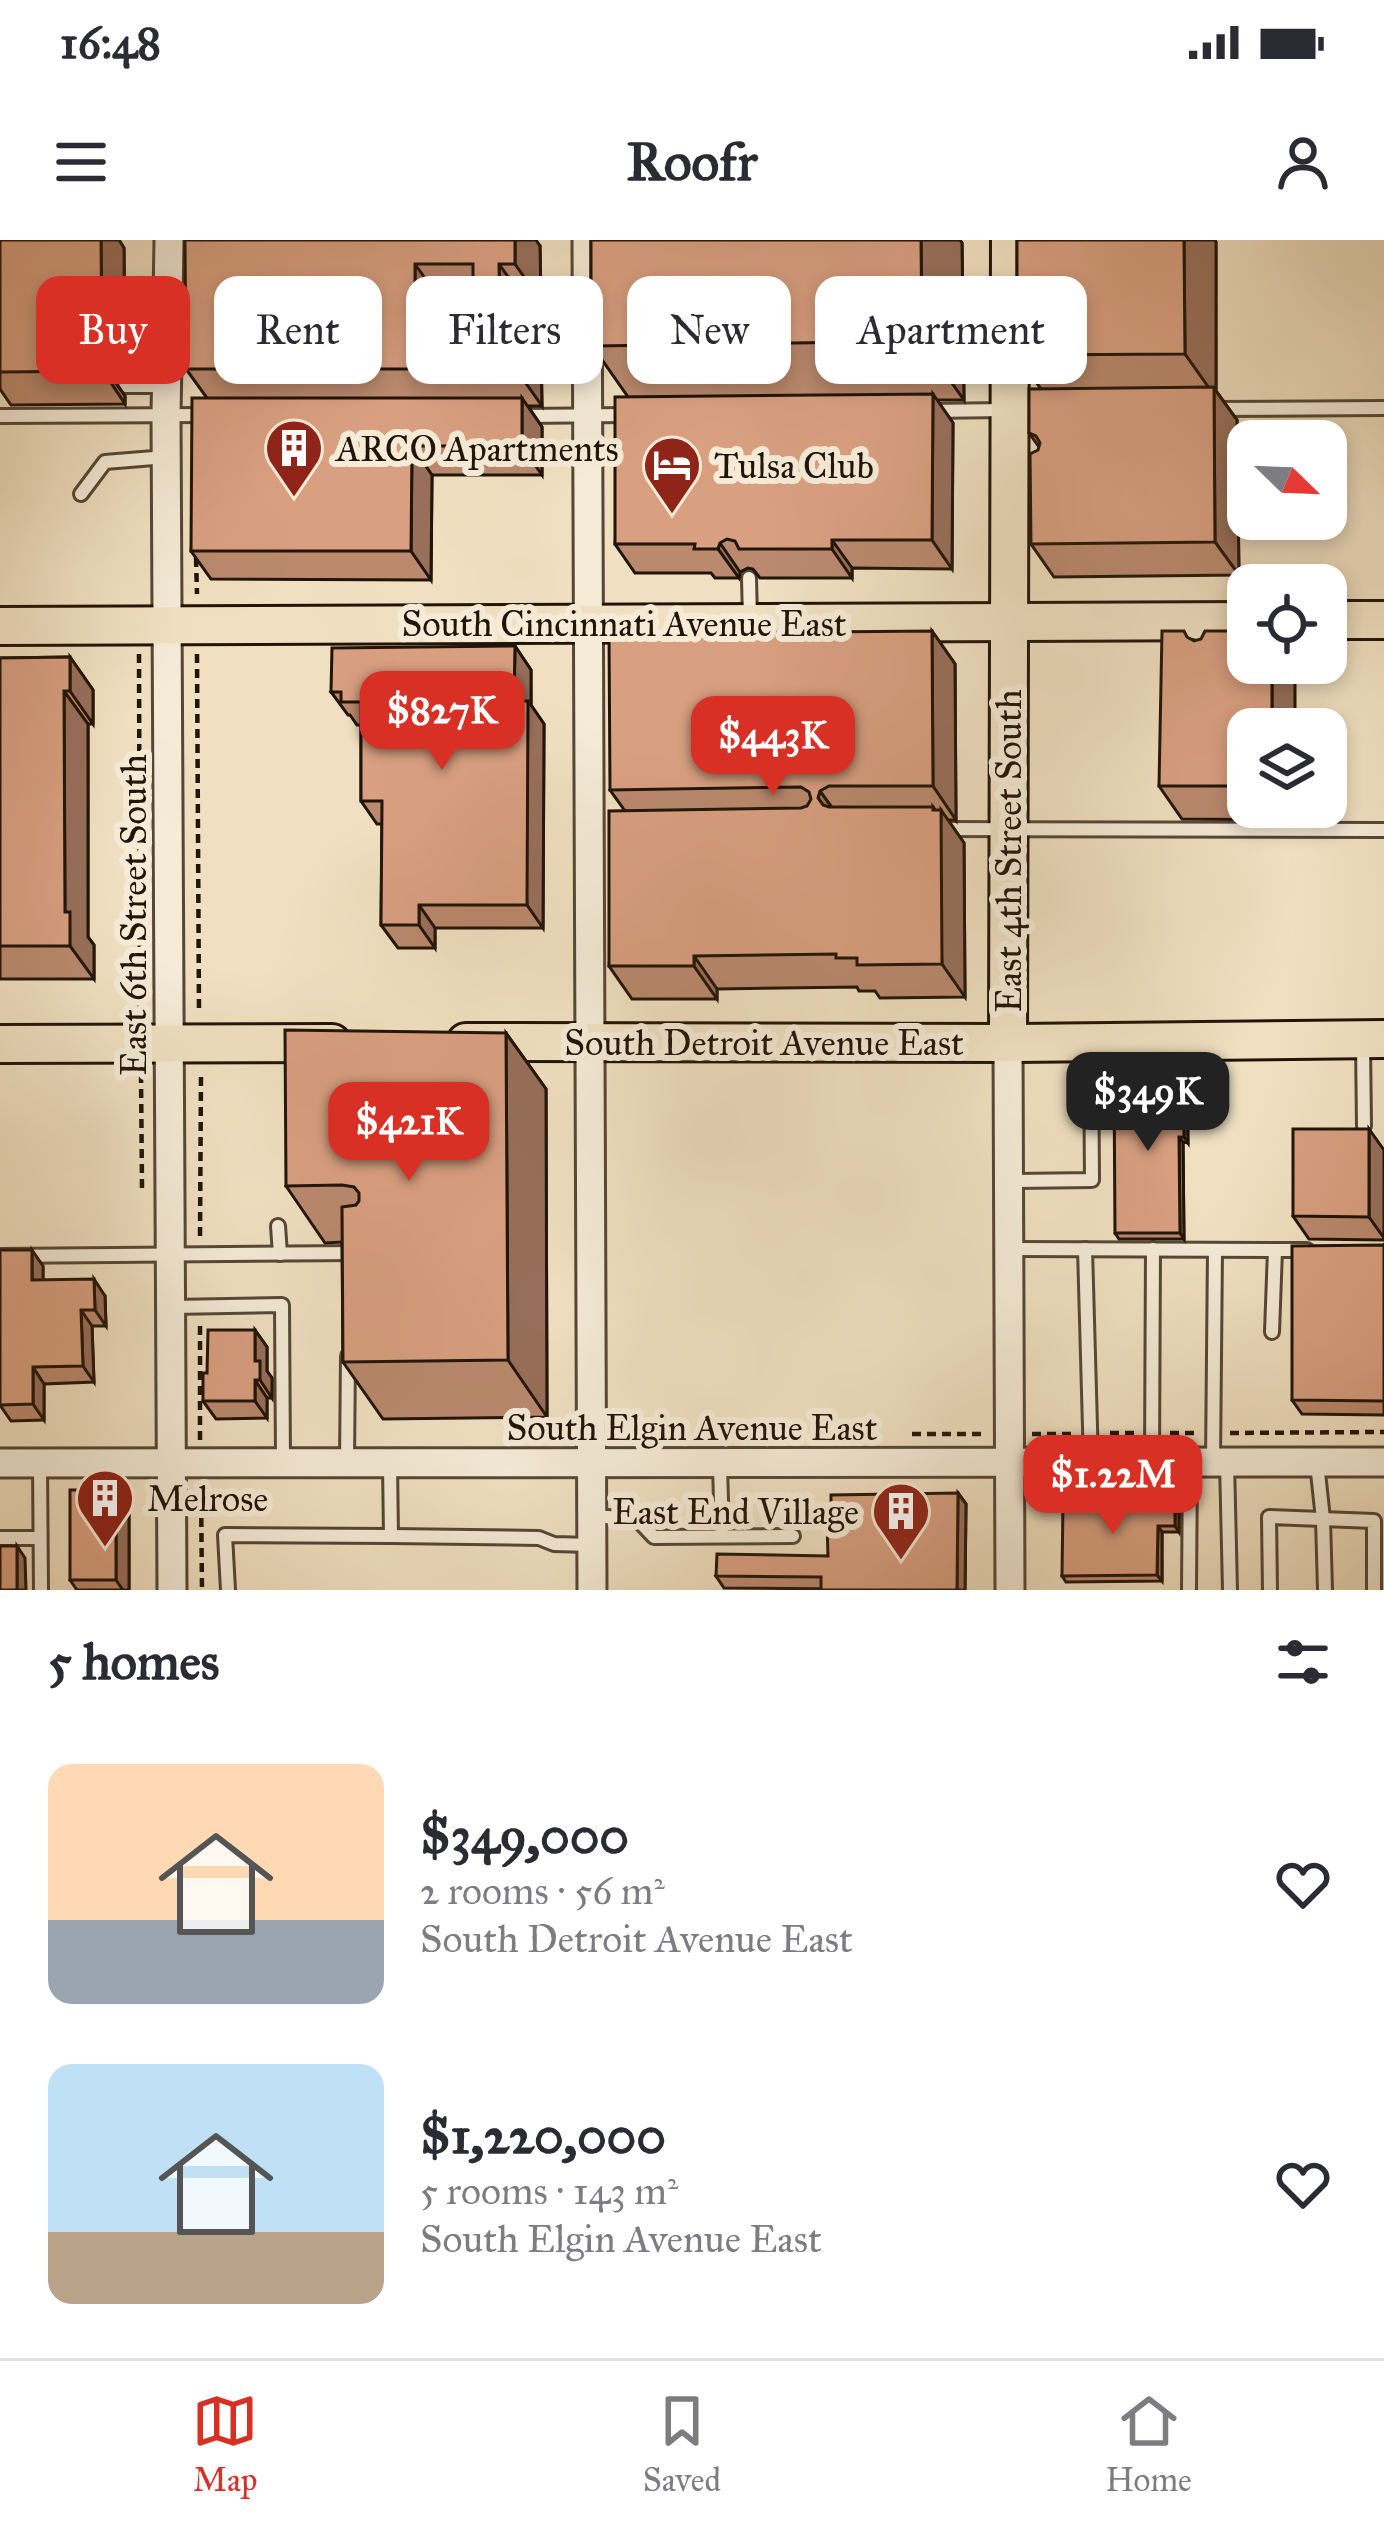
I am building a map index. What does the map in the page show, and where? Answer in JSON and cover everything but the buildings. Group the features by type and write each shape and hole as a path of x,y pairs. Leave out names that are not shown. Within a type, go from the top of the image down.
{"main road":[{"name":"East 4th Street South","path":"1008,1042 1009,622 1020,410 1010,240"},
{"path":"1347,620 1384,620"},
{"name":"South Cincinnati Avenue East","path":"0,626 1009,622 1227,627"},
{"name":"South Detroit Avenue East","path":"441,1042 1373,1039"},
{"path":"0,1044 170,1043 296,1053 358,1043"}],"street":[{"name":"East 6th Street South","path":"169,240 172,1590"},
{"path":"586,240 587,623 598,834 589,1042 592,1590"},
{"name":"East 4th Street South","path":"1008,1042 1010,1590"},
{"name":"South Elgin Avenue East","path":"0,1463 1384,1462"}],"lane":[{"path":"125,386 230,415"},
{"path":"0,416 166,400"},
{"path":"1207,409 1384,408"},
{"path":"925,412 1020,410"},
{"path":"506,416 648,415"},
{"path":"81,494 105,462 167,457"},
{"path":"749,578 750,622"},
{"path":"932,829 1384,830"},
{"path":"1364,1126 1373,1039"},
{"path":"1008,1181 1092,1180 1091,1042"},
{"path":"278,1226 280,1254"},
{"path":"1008,1249 1318,1250"},
{"path":"1085,1250 1091,1462"},
{"path":"1152,1462 1153,1250"},
{"path":"1189,1590 1210,1462 1215,1250"},
{"path":"1271,1332 1275,1250"},
{"path":"349,1274 350,1253"},
{"path":"0,1256 369,1253"},
{"path":"171,1307 282,1305 283,1463"},
{"path":"347,1463 349,1338"},
{"path":"1210,1462 1230,1590"},
{"path":"1316,1462 1325,1590"},
{"path":"40,1463 41,1590"},
{"path":"390,1463 391,1536"},
{"path":"720,1464 722,1536"},
{"path":"592,1516 637,1519 653,1537 793,1536"},
{"path":"1270,1590 1269,1517 1374,1521 1374,1590"},
{"path":"228,1590 225,1535 539,1538 554,1544 592,1545"},
{"path":"0,1538 40,1538"}],"path":[{"name":"East 6th Street South","path":"168,625 170,1043"},
{"name":"East 6th Street South","path":"168,625 170,1043"},
{"path":"201,1489 202,1590"}],"place":[{"name":"ARCO Apartments","path":"294,499"},
{"name":"Tulsa Club","path":"672,516"},
{"name":"Melrose","path":"105,1549"},
{"name":"East End Village","path":"901,1562"}]}
